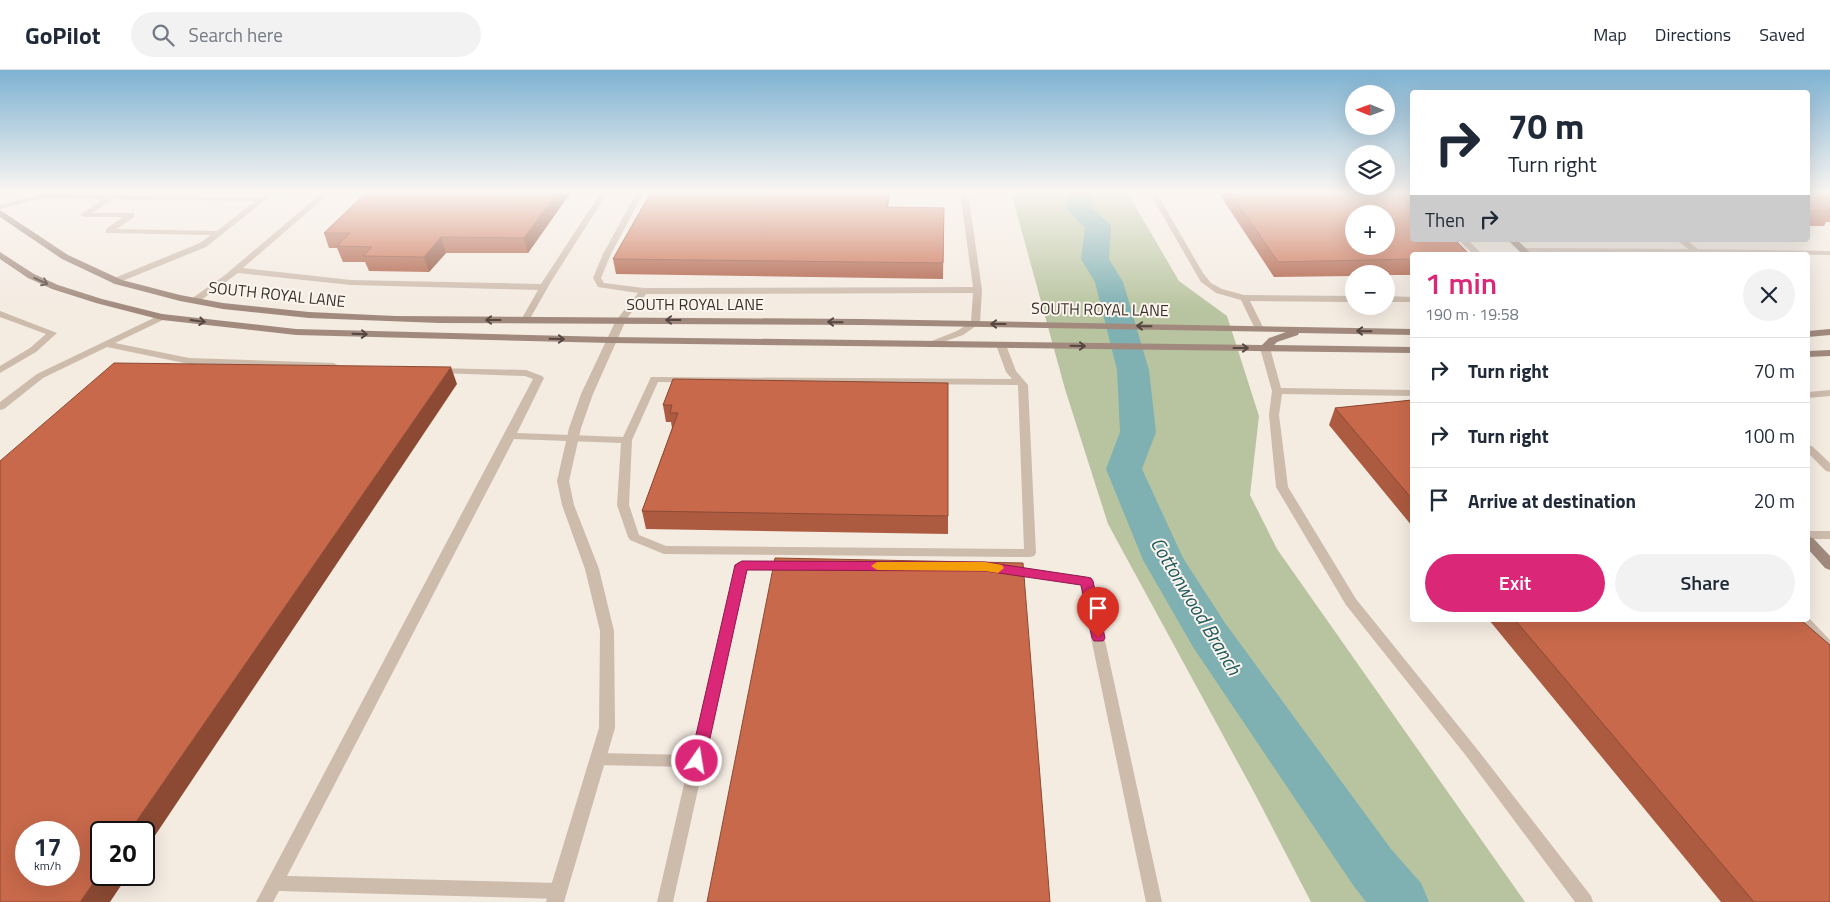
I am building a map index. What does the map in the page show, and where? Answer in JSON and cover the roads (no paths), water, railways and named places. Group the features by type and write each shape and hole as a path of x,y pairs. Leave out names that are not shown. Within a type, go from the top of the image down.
{"main road":[{"name":"SOUTH ROYAL LANE","path":"25,231 66,260 101,277 114,281 194,301 315,317 424,320 975,323 1410,332"},
{"path":"1514,242 1525,252"},
{"name":"SOUTH ROYAL LANE","path":"0,255 30,276 55,287 99,301 162,316 296,332 612,340 1410,350"},
{"path":"162,316 194,301"},
{"path":"1265,348 1273,340 1289,334 1329,330"},
{"path":"1810,334 1830,332"},
{"path":"1810,354 1830,353"},
{"path":"1810,544 1830,566"}],"street":[{"path":"557,896 607,728 607,631 592,568 568,505 563,481 573,436 587,394 621,320"}],"lane":[{"path":"109,231 219,233"},
{"path":"114,281 204,245 222,231"},
{"path":"194,301 237,270 283,231"},
{"path":"525,320 580,231"},
{"path":"620,231 597,278 601,285 644,291 978,290"},
{"path":"929,344 960,333 975,323 978,290 970,231"},
{"path":"1174,231 1207,286 1222,293 1244,298 1345,299"},
{"path":"1465,242 1476,252"},
{"path":"1565,242 1573,250"},
{"path":"1684,242 1696,252"},
{"path":"1525,252 1573,250 1696,252"},
{"path":"1810,253 1830,253"},
{"path":"237,270 334,281 427,286 543,288"},
{"path":"621,320 644,291"},
{"path":"1244,298 1259,329"},
{"path":"1395,299 1410,300"},
{"path":"0,314 52,333 33,350 0,370"},
{"path":"3,403 40,376 162,316"},
{"path":"105,344 189,361 348,367"},
{"path":"1001,345 1010,372 1023,385 1030,553 664,550 634,538 623,505 627,440 654,379 1019,382"},
{"path":"1265,348 1277,391 1274,414 1282,487 1351,602 1472,753 1585,902"},
{"path":"264,902 539,378 526,373 427,370"},
{"path":"1277,391 1410,393"},
{"path":"1810,395 1830,394"},
{"path":"510,436 573,436 627,440"},
{"path":"1810,450 1830,469"},
{"path":"1810,535 1830,535"},
{"path":"665,902 742,565 800,566"},
{"path":"956,566 990,567 1086,581 1154,902"},
{"path":"1805,622 1830,649"},
{"path":"598,759 697,761"},
{"path":"274,884 557,896"}],"waterway":[{"name":"Cottonwood Branch","path":"1098,231 1095,259 1109,282 1133,370 1138,432 1124,469 1163,560 1209,635 1372,867 1401,902"}]}
